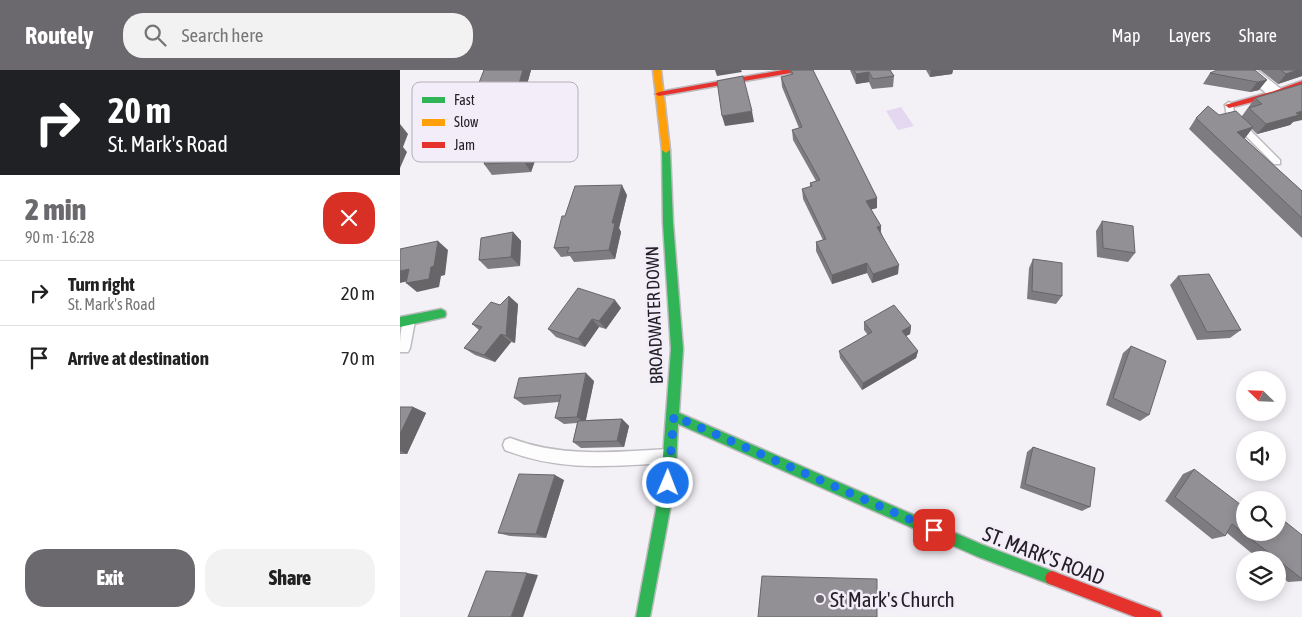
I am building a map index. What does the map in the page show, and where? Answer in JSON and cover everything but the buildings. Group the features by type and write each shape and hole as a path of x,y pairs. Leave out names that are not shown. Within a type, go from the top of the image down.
{"street":[{"name":"BROADWATER DOWN","path":"643,617 668,483 677,349 668,223 667,161 657,70"},
{"path":"659,94 796,70"},
{"path":"1246,70 1277,93"},
{"path":"1229,106 1277,93 1302,83"},
{"path":"404,321 441,314"},
{"name":"ST. MARK'S ROAD","path":"674,416 981,551 1155,617"}],"lane":[{"path":"1229,106 1230,115 1277,162"},
{"path":"404,321 404,348"},
{"path":"510,445 525,452 557,459 669,456"}],"shaded area":[{"path":"901,107 914,126 898,130 886,111"}],"traffic: fast":[{"path":"643,617 668,483 677,349 668,223 666,150"},
{"path":"400,322 441,314"},
{"path":"673,416 981,551 1052,578"}],"traffic: slow":[{"path":"657,70 666,150"}],"traffic: jam":[{"path":"659,94 796,70"},
{"path":"1229,105 1277,93 1302,83"},
{"path":"1052,578 1155,617"}],"place":[{"name":"St Mark's Church","path":"820,599"}],"route":[{"path":"668,483 674,416 934,530"}]}
